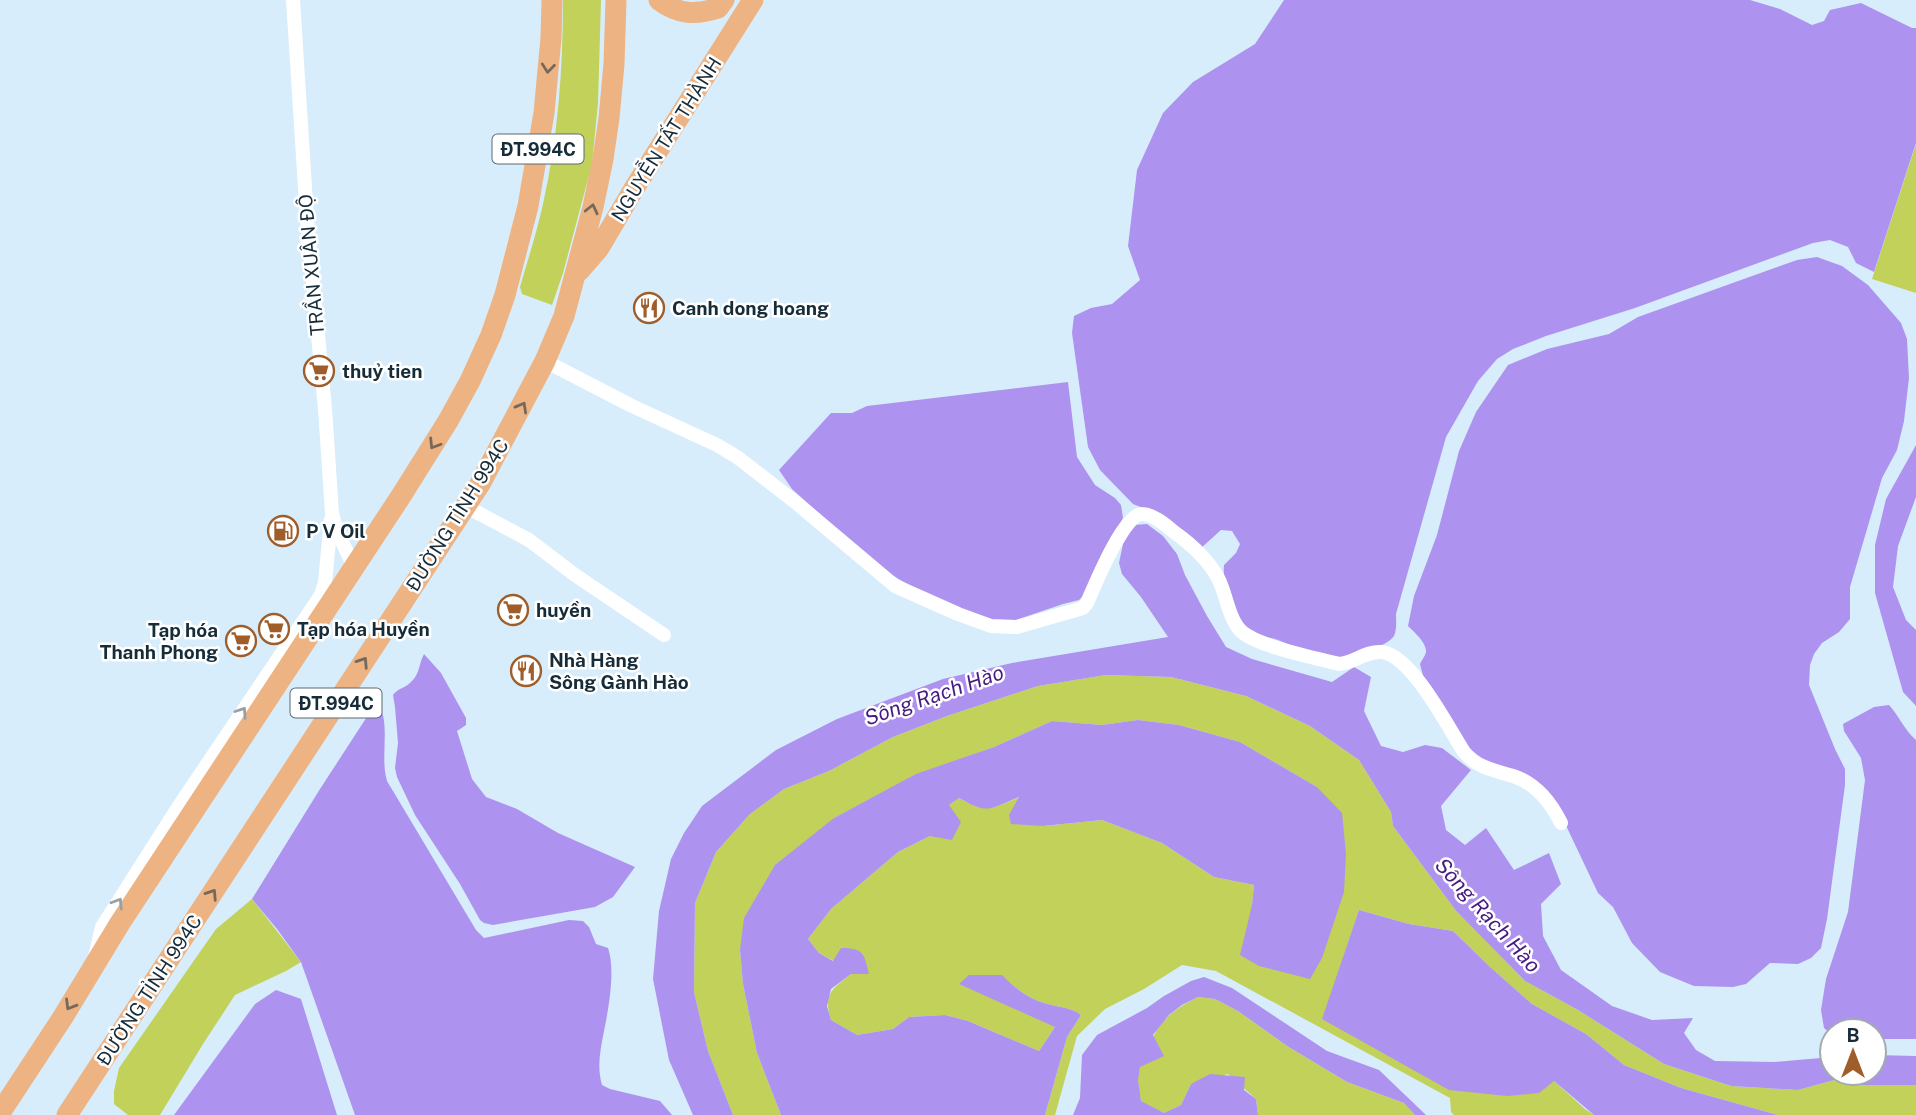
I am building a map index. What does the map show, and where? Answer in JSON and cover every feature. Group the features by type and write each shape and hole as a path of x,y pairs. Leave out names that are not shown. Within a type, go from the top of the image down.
{"main road":[{"name":"ĐT.994C","path":"0,1113 120,923 448,421 470,381 505,295 528,206 541,135 552,0"},
{"name":"ĐƯỜNG TỈNH 994C","path":"67,1115 480,484 545,361 565,316 603,159 613,77 616,0"},
{"path":"659,0 680,12 699,14 721,4 740,21"},
{"name":"NGUYỄN TẤT THÀNH","path":"575,275 599,248 753,0"}],"street":[{"name":"TRẦN XUÂN ĐỘ","path":"293,0 307,219 332,513 337,531 354,567"},
{"path":"545,361 632,406 718,445 794,501 895,586 991,626 1017,627 1083,608 1116,541 1130,520 1141,513 1149,515 1187,541 1198,552 1217,576 1234,620 1243,632 1270,645 1339,664 1376,652 1391,654 1401,661 1423,686 1471,760 1490,770 1515,777 1530,786 1548,800 1561,823"},
{"path":"465,506 529,540 664,635"},
{"path":"94,965 102,928 177,809 321,595 325,582 332,513"}],"green space":[{"path":"563,0 601,0 598,103 592,164 552,305 522,294 520,287 541,214 556,128 561,77"},
{"path":"1916,144 1916,293 1872,279"},
{"path":"1106,675 1171,677 1246,696 1310,726 1359,760 1391,812 1393,826 1457,912 1525,981 1578,1010 1664,1064 1731,1086 1798,1090 1818,1084 1818,1087 1916,1085 1916,1115 1778,1115 1681,1088 1624,1065 1586,1034 1532,1004 1453,931 1409,924 1359,910 1323,1019 1554,1081 1594,1115 1454,1115 1451,1112 1450,1098 1216,971 1182,965 1105,1009 1077,1036 1055,1115 1045,1115 1067,1037 1081,1015 1073,1010 1032,998 1002,975 1055,1027 1039,1051 968,1021 945,1015 909,1017 893,1029 857,1035 831,1020 828,1004 830,993 851,974 819,953 808,939 831,909 898,852 930,836 949,805 959,798 976,806 989,808 1020,797 1043,826 1102,820 1162,843 1214,877 1254,885 1252,905 1317,787 1240,742 1179,725 1138,720 1102,725 1052,721 994,747 916,775 834,818 740,950 743,984 757,1053 781,1115 733,1115 708,1051 694,992 695,903 716,852 750,814 784,789 829,771 893,737 1038,686"},
{"path":"252,899 301,962 235,995 160,1115 128,1115 114,1104 119,1068 216,929"},
{"path":"1198,997 1215,999 1238,1011 1287,1046 1347,1082 1404,1103 1415,1115 1258,1115 1256,1099 1228,1074 1191,1084 1181,1105 1164,1113 1141,1102 1139,1072 1155,1033 1172,1013"}],"water":[{"path":"1284,0 1750,0 1780,9 1812,25 1824,21 1830,10 1861,3 1916,28 1916,143 1874,272 1856,263 1848,247 1830,240 1813,243 1635,308 1546,336 1513,349 1497,359 1478,381 1446,437 1396,614 1394,636 1374,649 1335,658 1316,655 1258,634 1243,624 1230,600 1224,573 1224,565 1236,553 1240,544 1232,531 1221,530 1200,549 1153,512 1133,504 1100,470 1088,447 1072,333 1074,316 1091,308 1112,304 1140,280 1128,246 1137,170 1163,113 1193,82 1255,44"},
{"path":"1817,257 1842,266 1868,285 1901,323 1907,339 1909,378 1904,421 1897,450 1882,478 1850,587 1850,619 1839,632 1822,643 1810,665 1809,685 1845,769 1827,919 1821,948 1811,958 1798,964 1770,963 1746,984 1733,987 1694,986 1660,972 1632,943 1613,907 1598,893 1561,815 1540,787 1477,759 1425,683 1420,664 1426,649 1408,626 1414,596 1437,535 1459,451 1476,412 1508,365 1547,349 1609,334 1638,317 1797,260"},
{"path":"1068,382 1077,457 1095,485 1121,505 1123,518 1085,594 1079,600 1016,620 984,621 880,568 792,489 779,470 831,413 852,413 867,406"},
{"path":"1916,445 1916,497 1898,546 1893,587 1906,620 1916,630 1916,706 1903,692 1875,593 1875,545 1886,499"},
{"name":"Sông Rạch Hào","path":"1147,524 1163,536 1177,554 1185,575 1226,647 1252,659 1332,682 1354,667 1371,677 1364,711 1381,746 1403,752 1425,745 1442,748 1471,770 1441,806 1446,830 1465,845 1486,828 1514,870 1549,853 1561,884 1541,904 1543,936 1561,970 1612,1006 1652,1020 1693,1018 1684,1033 1696,1050 1715,1061 1775,1062 1818,1058 1818,1084 1798,1090 1731,1086 1664,1064 1578,1010 1525,981 1457,912 1393,826 1391,812 1359,760 1310,726 1246,696 1171,677 1106,675 1038,686 893,737 829,771 784,789 750,814 716,852 695,903 694,992 708,1051 733,1115 693,1115 669,1060 653,979 659,911 671,859 702,806 776,750 837,719 943,679 1012,663 1168,637 1122,574 1119,563 1123,544 1134,525"},
{"path":"424,654 441,673 466,718 466,725 457,731 472,779 486,797 517,809 558,833 635,867 613,897 595,907 493,925 480,920 415,815 395,768 398,743 393,695 415,678"},
{"path":"1889,705 1916,740 1916,1039 1888,1039 1888,1017 1822,1017 1821,1010 1826,979 1848,912 1865,780 1861,758 1844,731 1843,724 1874,707"},
{"path":"380,706 384,724 387,781 476,930 484,938 569,920 583,921 589,927 596,944 608,948 610,957 610,992 600,1060 602,1085 660,1101 672,1115 355,1115 301,962 252,899 372,709"},
{"path":"1138,720 1179,725 1240,742 1317,787 1342,813 1346,854 1344,892 1322,958 1310,979 1259,966 1240,955 1254,885 1214,877 1162,843 1102,820 1043,826 1011,824 1009,815 1019,797 989,808 977,807 959,798 949,805 961,822 952,840 930,836 898,852 831,909 808,939 819,953 833,961 841,948 862,953 869,974 851,974 831,989 827,1006 831,1020 857,1035 893,1029 909,1017 945,1015 968,1021 1039,1051 1055,1027 959,984 969,975 1002,975 1032,998 1073,1010 1081,1015 1067,1037 1045,1115 781,1115 757,1053 743,984 740,950 744,918 775,865 834,818 916,774 994,747 1052,721 1102,725"},
{"path":"1359,910 1409,924 1453,931 1532,1004 1586,1034 1624,1065 1681,1088 1778,1115 1594,1115 1554,1081 1539,1093 1507,1096 1449,1090 1322,1019"},
{"path":"1204,977 1232,988 1327,1051 1379,1070 1426,1115 1415,1115 1404,1103 1347,1082 1287,1046 1238,1011 1215,999 1198,997 1169,1015 1153,1035 1164,1056 1140,1067 1138,1080 1141,1101 1164,1113 1181,1105 1191,1084 1210,1074 1245,1077 1244,1090 1256,1099 1258,1115 1073,1115 1080,1098 1082,1055 1097,1035 1191,981"},
{"path":"276,990 301,999 337,1115 174,1115 255,1004"},
{"path":"1888,1055 1916,1056 1916,1085 1888,1085"}],"place":[{"name":"Canh dong hoang","path":"649,308"},
{"name":"thuỷ tien","path":"319,371"},
{"name":"P V Oil","path":"283,531"},
{"name":"huyền","path":"513,610"},
{"name":"Tạp hóa Huyền","path":"274,629"},
{"name":"Tạp hóa Thanh Phong","path":"241,641"},
{"name":"Nhà Hàng Sông Gành Hào","path":"526,671"}]}
